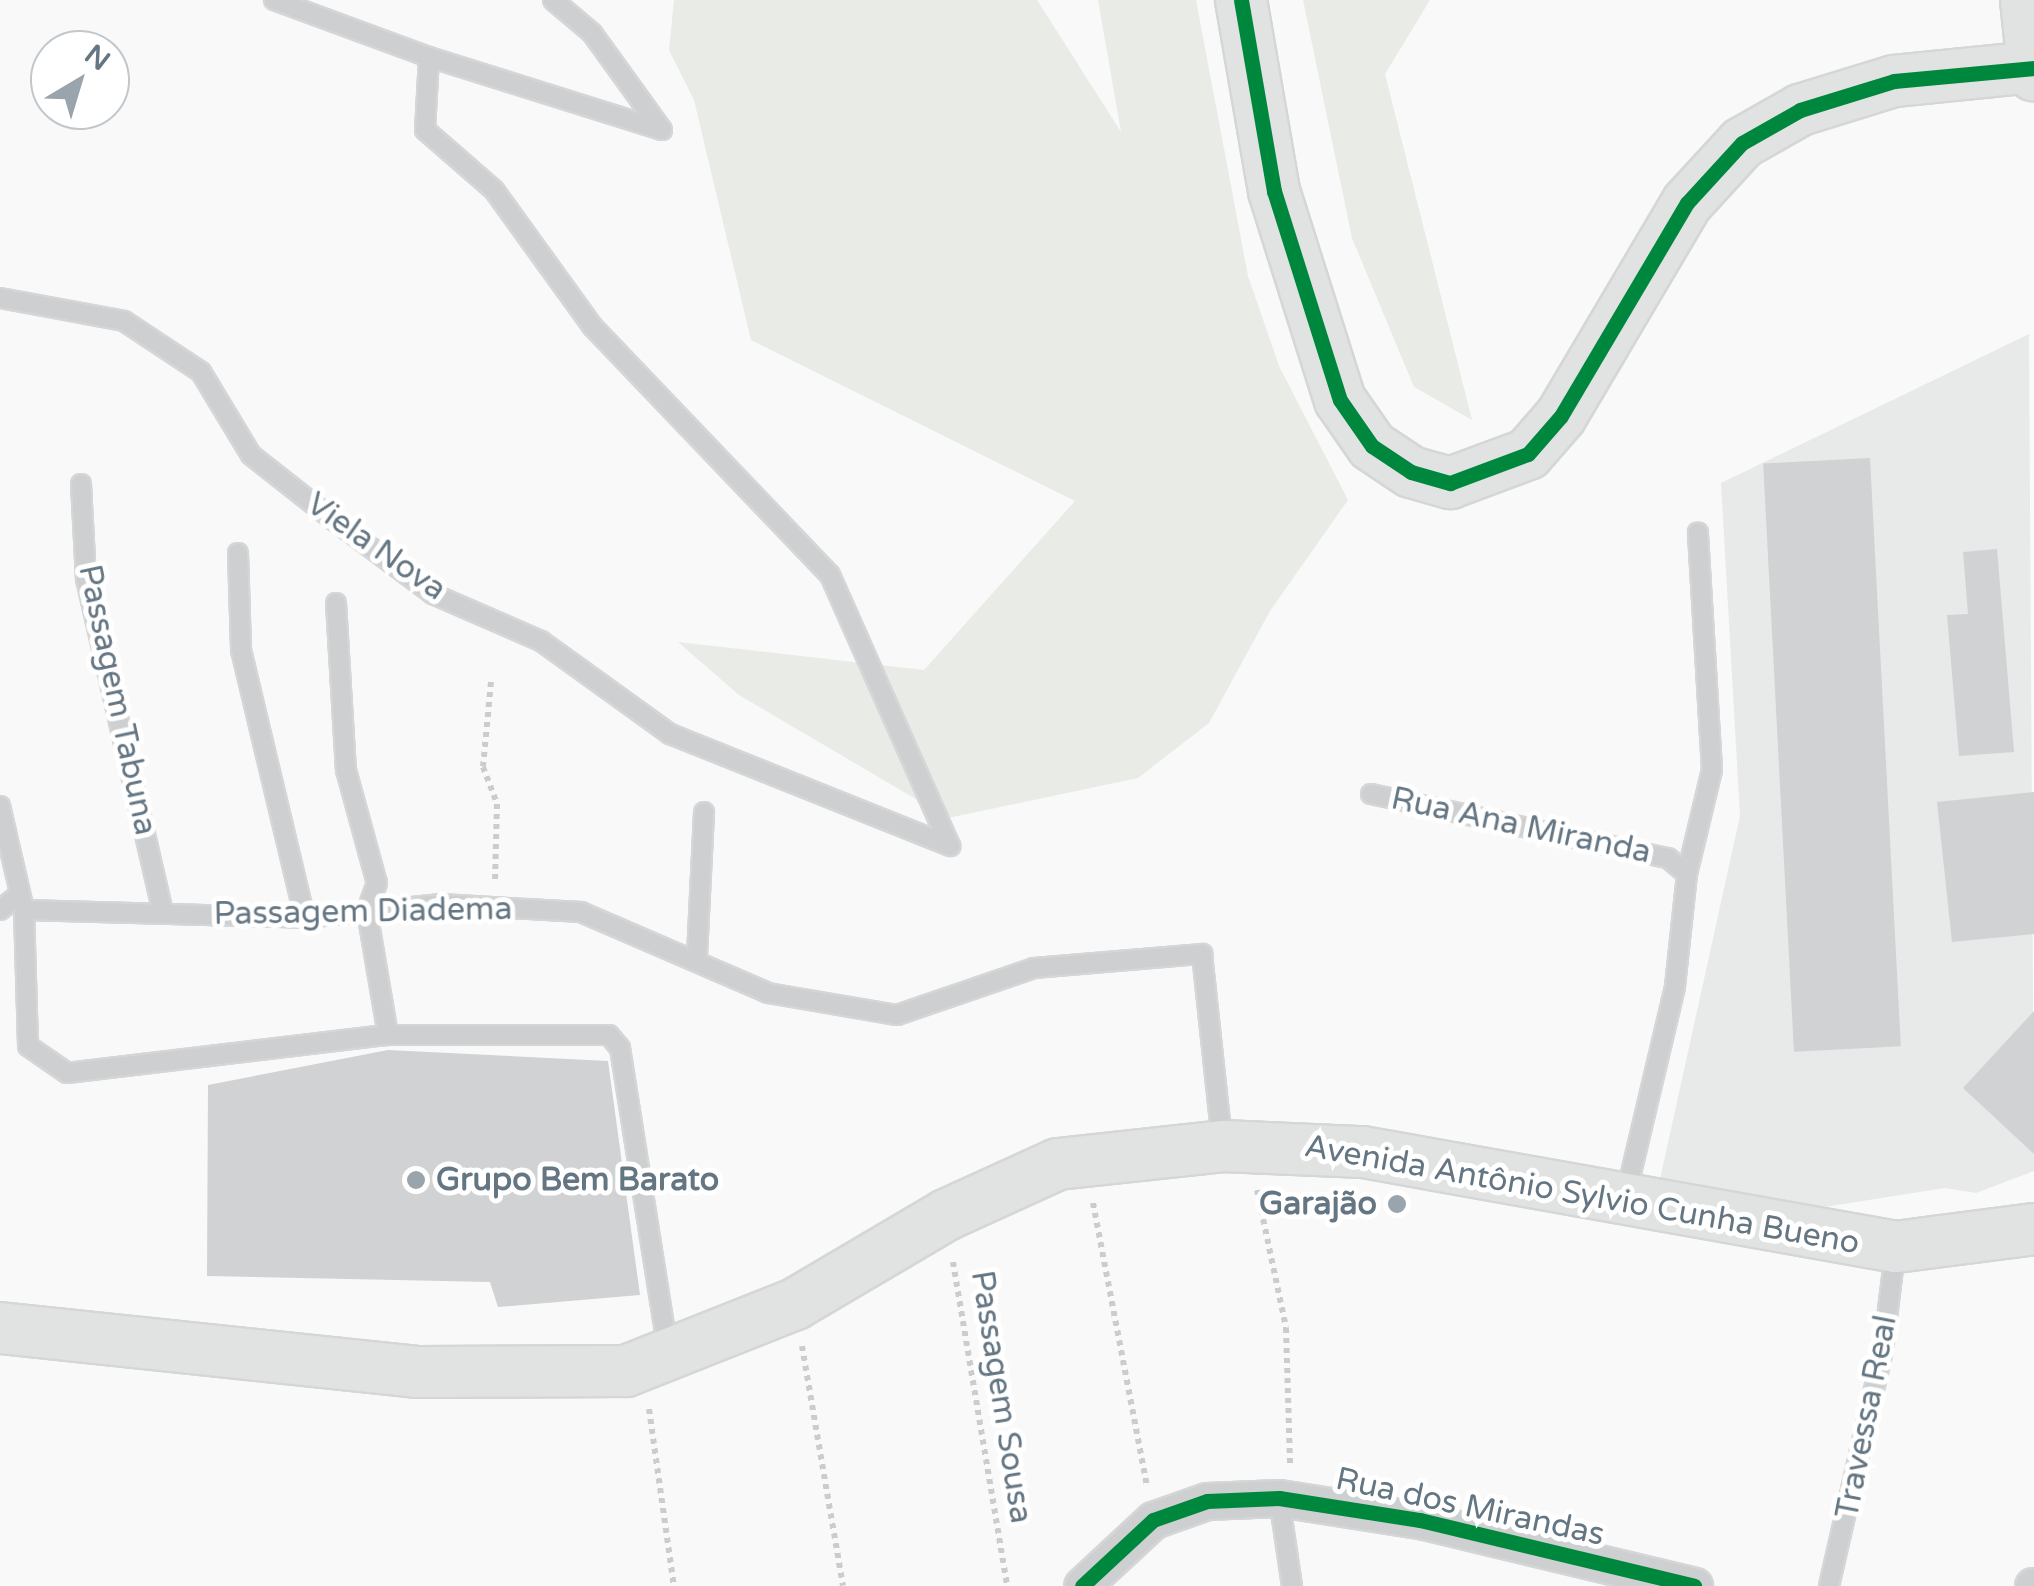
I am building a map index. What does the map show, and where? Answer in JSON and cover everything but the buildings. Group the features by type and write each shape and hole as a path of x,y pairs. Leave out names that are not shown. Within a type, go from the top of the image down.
{"main road":[{"path":"1240,0 1274,191 1340,400 1372,446 1411,472 1450,482 1528,454 1561,416 1687,203 1742,143 1800,110 1894,80 2034,70 2026,0"},
{"name":"Avenida Antônio Sylvio Cunha Bueno","path":"0,1328 485,1377 656,1361 795,1304 946,1216 1084,1158 1235,1145 1363,1152 1624,1204 1896,1247 2034,1229"},
{"name":"Avenida Antônio Sylvio Cunha Bueno","path":"1896,1247 2034,1199"}],"street":[{"name":"Rua dos Mirandas","path":"1082,1586 1153,1520 1207,1501 1284,1498 1694,1586"}],"lane":[{"path":"274,0 429,58 662,130 592,33 553,0"},
{"name":"Viela Nova","path":"0,298 124,320 201,372 252,455 433,594 541,641 670,734 950,846 830,576 592,326 494,190 424,130 429,58"},
{"name":"Passagem Tabuna","path":"82,484 86,579 163,914"},
{"path":"1687,874 1712,770 1698,532"},
{"path":"238,553 241,650 305,918"},
{"path":"336,603 346,770 377,883 366,911 388,1034"},
{"name":"Rua Ana Miranda","path":"1371,794 1668,858 1687,874 1676,987 1624,1204"},
{"path":"0,806 22,902 28,1046 67,1074 388,1034 609,1035 620,1048 656,1361"},
{"path":"696,956 704,812"},
{"path":"0,910 22,902"},
{"name":"Passagem Diadema","path":"22,902 163,914 305,918 366,911 495,907 581,912 696,956 768,993 897,1015 1034,968 1202,954 1235,1145"},
{"name":"Travessa Real","path":"1829,1586 1883,1351 1896,1247"},
{"path":"1284,1498 1292,1586"}],"path":[{"path":"490,682 483,767 496,804 495,907"},
{"path":"1235,1145 1286,1328 1284,1498"},
{"path":"1084,1158 1153,1520"},
{"path":"795,1304 843,1586"},
{"path":"656,1361 674,1586"}],"shaded area":[{"path":"674,0 1037,0 1121,132 1098,0 1196,0 1248,276 1279,366 1348,500 1270,611 1209,723 1138,778 948,818 739,695 678,642 924,670 1075,501 751,340 694,100 669,50"},
{"path":"1303,0 1430,0 1385,74 1472,420 1414,387 1352,238"},
{"path":"2029,334 2034,1171 1976,1193 1945,1188 1799,1211 1660,1179 1740,816 1721,483"}],"cycle path":[{"path":"1241,0 1274,191 1340,400 1372,446 1411,472 1450,483 1528,454 1561,416 1687,203 1742,143 1800,110 1894,81 2034,68"},
{"path":"1082,1586 1153,1520 1207,1501 1279,1498 1420,1520 1694,1586"}],"place":[{"name":"Grupo Bem Barato","path":"416,1180"},
{"name":"Garajão","path":"1397,1204"}]}
